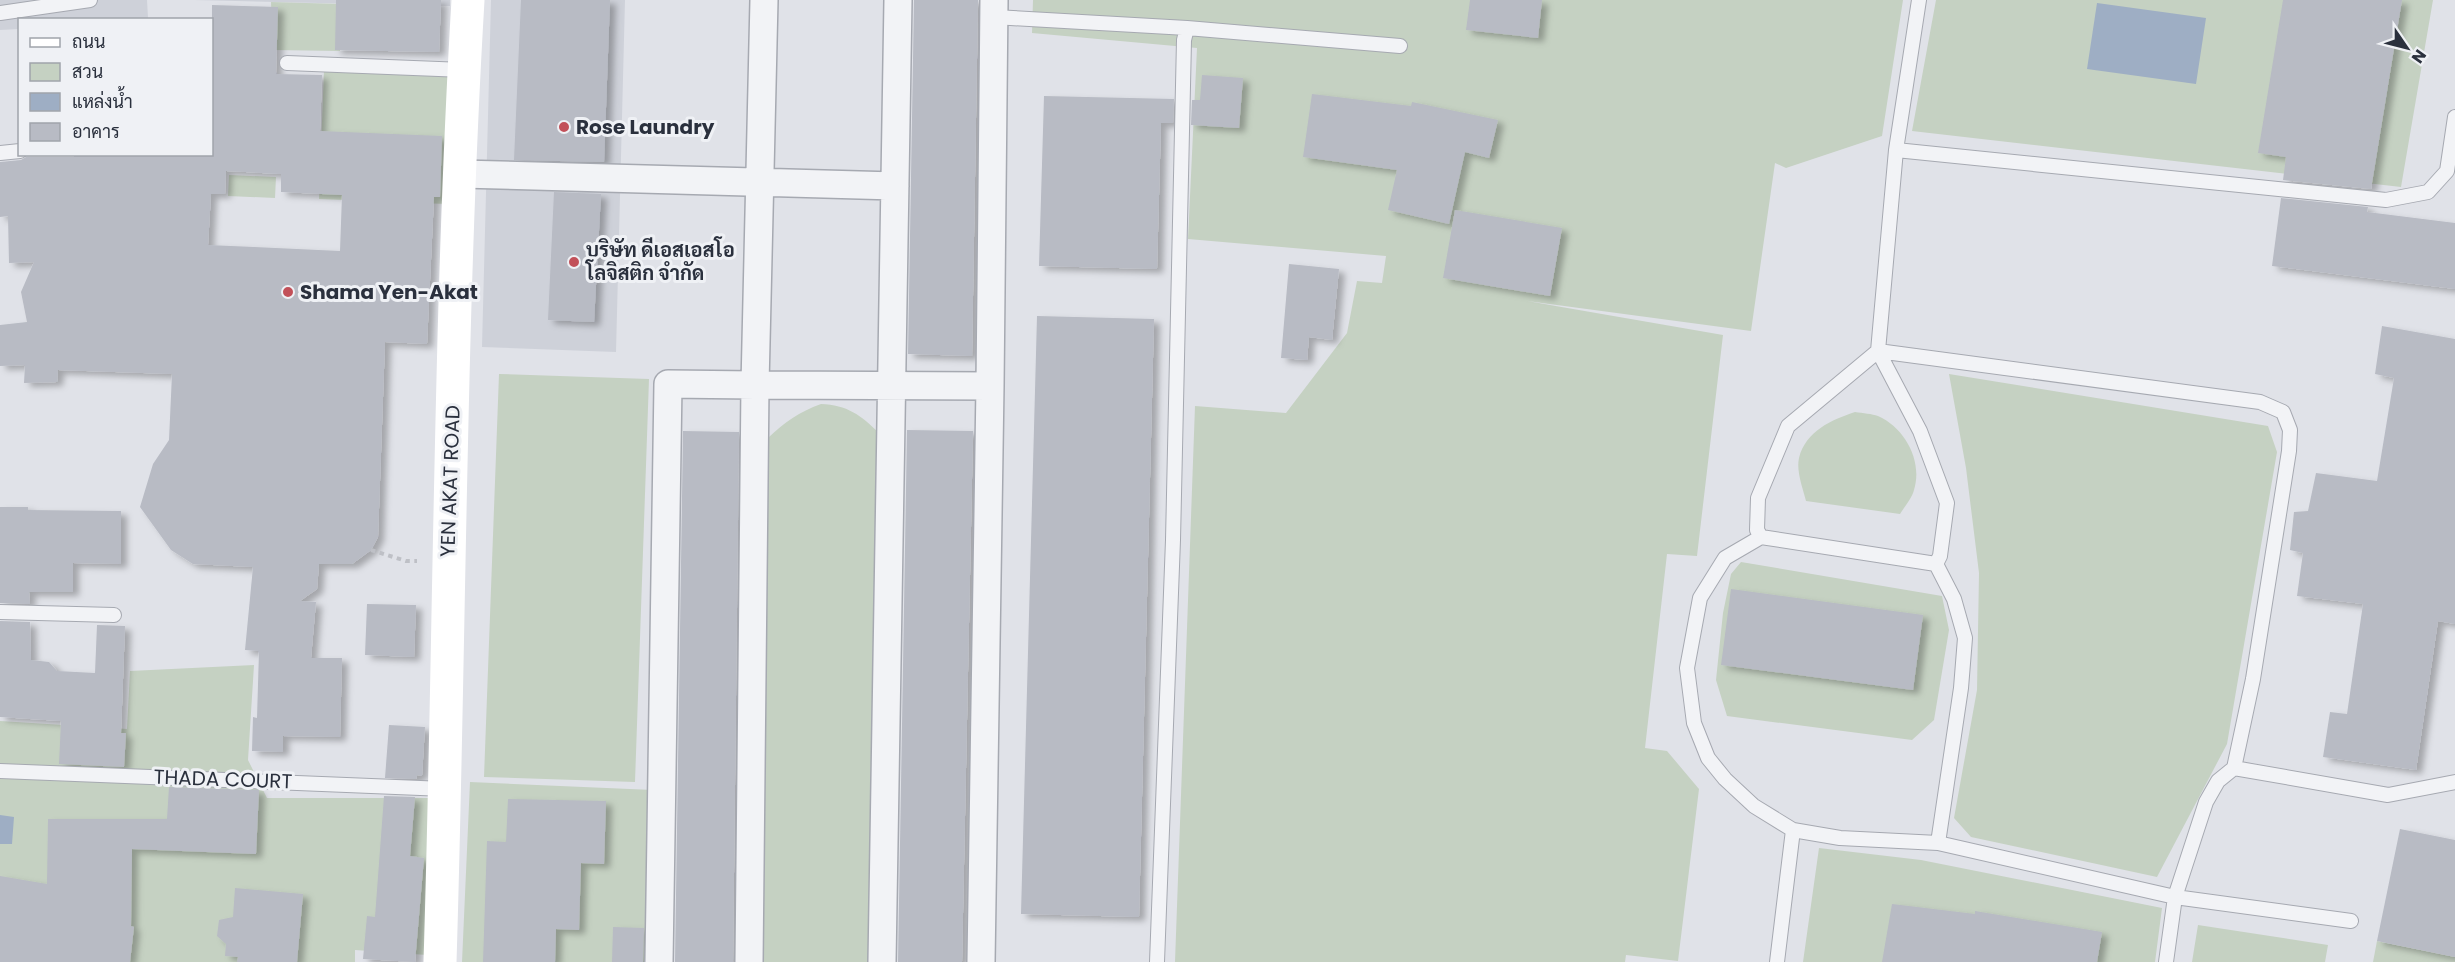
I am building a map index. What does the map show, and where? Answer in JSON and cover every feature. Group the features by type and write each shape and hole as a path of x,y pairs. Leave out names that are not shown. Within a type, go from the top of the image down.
{"street":[{"name":"YEN AKAT ROAD","path":"440,962 446,789 448,562 460,174 468,0"},
{"path":"749,962 755,385 764,0"},
{"path":"882,962 898,0"},
{"path":"981,962 994,8"},
{"path":"460,174 895,186"},
{"path":"659,962 668,384 990,386"}],"lane":[{"path":"0,13 90,0"},
{"path":"1919,0 1896,150 1878,351 1920,431 1947,503 1940,556 1936,564"},
{"path":"994,8 1187,28 1400,46"},
{"path":"1156,962 1173,540 1184,40 1187,28"},
{"path":"287,63 464,70"},
{"path":"1896,150 2386,200 2428,192 2448,171 2455,117"},
{"path":"0,153 18,152"},
{"path":"1761,537 1757,530 1758,498 1788,426 1878,351 2260,402 2283,412 2290,430 2289,451 2253,680 2234,768 2218,781 2206,802 2175,897 2166,962"},
{"path":"1936,564 1761,537 1725,558 1701,598 1687,668 1694,723 1708,758 1725,779 1754,806 1793,830 1840,838 1938,843 2175,897 2351,921"},
{"path":"1936,564 1954,599 1965,638 1961,688 1938,843"},
{"path":"0,612 114,615"},
{"path":"2234,768 2388,795 2455,782"},
{"name":"THADA COURT","path":"0,771 446,789"},
{"path":"1777,962 1793,830"}],"path":[{"path":"371,550 406,561 448,562"}],"shaded area":[{"path":"0,0 147,0 148,18 18,18 18,29 0,30"},
{"path":"194,0 450,0 450,6"},
{"path":"491,0 625,0 616,352 482,347"}],"green space":[{"path":"1033,0 1903,0 1882,136 1786,168 1775,163 1751,331 1527,301 1723,335 1697,556 1667,554 1645,748 1667,751 1699,789 1678,961 1626,955 1625,962 1175,962 1195,406 1286,413 1347,333 1357,281 1382,283 1386,256 1188,239 1197,48 1032,33"},
{"path":"1936,0 2433,0 2401,187 1912,131"},
{"path":"271,2 342,4 340,51 273,50"},
{"path":"324,70 448,73 446,204 319,199"},
{"path":"229,175 276,177 275,198 228,196"},
{"path":"499,374 649,379 635,782 484,777"},
{"path":"1949,374 2268,426 2277,452 2227,744 2157,877 1971,837 1954,818 1977,690 1979,573 1966,468"},
{"path":"821,404 838,406 853,412 879,433 872,962 761,962 768,438 793,418"},
{"path":"1855,412 1876,415 1888,421 1904,437 1910,447 1914,457 1916,479 1912,496 1900,514 1806,501 1798,469 1802,449 1813,434 1821,428"},
{"path":"1741,562 1942,596 1949,630 1934,720 1912,740 1727,716 1716,680 1723,613 1731,574"},
{"path":"254,665 248,760 267,798 429,798 427,955 355,950 355,962 0,962 0,721 127,729 130,671"},
{"path":"470,782 653,790 651,962 462,962"},
{"path":"1819,848 1921,860 2162,908 2155,962 1803,962"},
{"path":"2198,925 2328,945 2325,962 2192,962"},
{"path":"2377,941 2455,957 2455,962 2373,962"}],"water":[{"path":"2097,3 2206,18 2196,84 2087,69"},
{"path":"0,815 14,817 12,844 0,844"}],"building":[{"path":"336,0 441,0 439,52 335,50"},
{"path":"521,0 610,0 604,162 514,160"},
{"path":"914,0 978,0 972,356 908,354"},
{"path":"1470,0 1542,0 1538,38 1466,30"},
{"path":"2283,0 2402,0 2371,189 2283,180 2286,157 2258,153"},
{"path":"212,5 278,7 276,74 322,75 320,131 442,136 440,197 434,197 427,344 385,342 378,537 371,550 352,564 319,564 317,589 300,601 316,602 311,658 342,658 340,737 283,736 283,752 252,751 253,717 257,718 259,651 245,650 253,567 193,564 171,550 140,507 153,464 169,440 172,374 58,370 57,382 24,383 25,365 0,366 0,325 27,322 21,292 34,262 9,263 8,216 0,217 0,162 21,160 26,157 213,156","holes":["226,171 281,174 281,192 342,195 340,251 208,245 211,194 225,194"]},
{"path":"1202,75 1243,78 1239,128 1191,125 1192,100 1200,100"},
{"path":"1312,94 1411,106 1412,102 1498,120 1489,158 1465,152 1449,224 1388,210 1397,170 1303,157"},
{"path":"1044,96 1174,99 1173,123 1161,123 1157,269 1039,266"},
{"name":"บริษัท ดีเอสเอสโอ โลจิสติก จำกัด","path":"554,192 601,194 594,322 548,320"},
{"path":"2281,198 2368,207 2367,212 2455,223 2455,289 2272,266"},
{"path":"1455,210 1562,228 1550,296 1443,278"},
{"path":"1289,264 1339,269 1332,340 1309,337 1307,360 1281,358"},
{"path":"1037,316 1154,319 1139,917 1021,914"},
{"path":"2382,326 2455,339 2455,624 2438,621 2416,770 2323,757 2330,712 2347,714 2363,604 2297,596 2303,553 2290,550 2294,512 2308,511 2316,473 2377,481 2394,378 2375,374"},
{"path":"907,430 973,431 962,962 898,962"},
{"path":"683,431 739,432 733,962 675,962"},
{"path":"0,507 28,507 28,510 121,511 121,564 73,563 73,592 29,592 30,604 0,603"},
{"path":"1731,589 1923,615 1913,690 1721,665"},
{"path":"367,604 416,605 414,657 365,655"},
{"path":"0,621 30,622 31,660 49,662 57,671 95,673 97,625 125,626 121,733 126,733 124,767 59,764 61,721 0,717"},
{"path":"389,725 425,727 422,776 417,775 416,779 385,778"},
{"path":"169,787 259,790 256,854 132,849 131,926 134,927 130,962 0,962 0,876 47,884 48,819 167,819"},
{"path":"384,796 415,797 410,856 424,858 415,962 363,959 367,916 375,917"},
{"path":"508,799 606,801 604,864 581,863 579,930 556,929 555,962 483,962 487,841 506,842"},
{"path":"2400,829 2455,840 2455,957 2377,941"},
{"path":"235,888 303,894 297,962 237,962 238,957 225,956 226,944 217,936 219,920 233,917"},
{"path":"1892,904 1975,914 1975,911 2102,932 2097,962 1882,962"},
{"path":"613,927 644,928 643,962 612,962"}],"place":[{"name":"Rose Laundry","path":"564,127"},
{"name":"บริษัท ดีเอสเอสโอ โลจิสติก จำกัด","path":"574,262"},
{"name":"Shama Yen-Akat","path":"288,292"}]}
